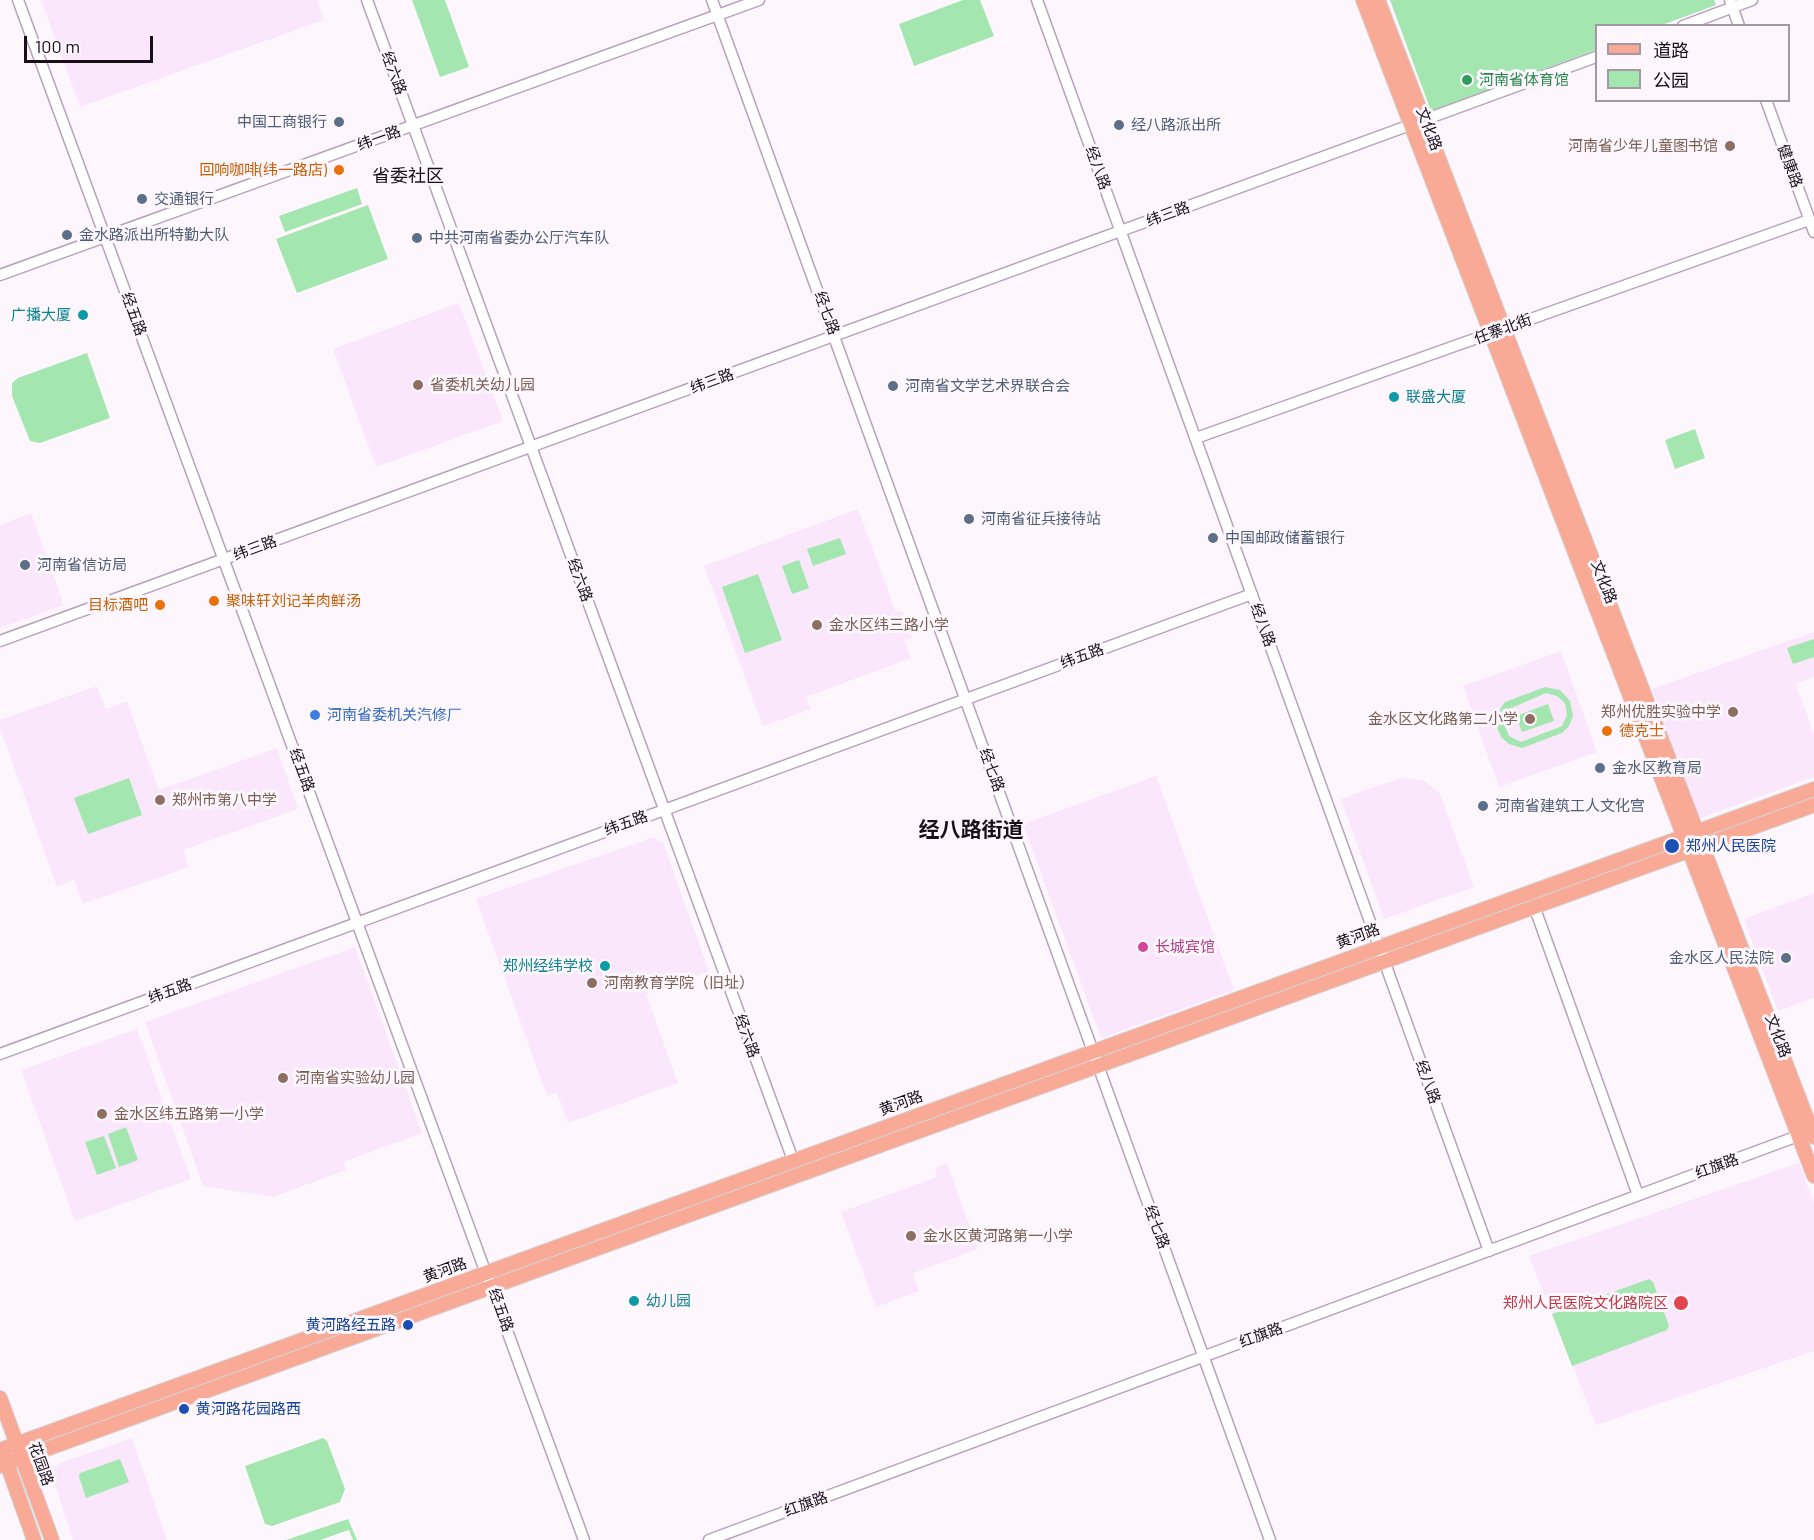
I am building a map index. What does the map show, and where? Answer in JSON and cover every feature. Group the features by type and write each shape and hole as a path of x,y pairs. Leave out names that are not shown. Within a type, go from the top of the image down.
{"main road":[{"name":"文化路","path":"1363,0 1417,123 1690,834 1809,1134 1814,1176"},
{"name":"文化路","path":"1378,0 1417,123"},
{"name":"黄河路","path":"1,1448 1814,789"},
{"name":"黄河路","path":"3,1464 1814,805"},
{"name":"花园路","path":"0,1398 52,1540"},
{"path":"1,1448 3,1464 34,1540"}],"street":[{"name":"经五路","path":"18,0 584,1540"},
{"name":"经六路","path":"367,0 793,1160"},
{"name":"经七路","path":"712,0 836,336 1270,1540"},
{"name":"纬一路","path":"0,275 759,0"},
{"name":"经八路","path":"1037,0 1489,1251"},
{"path":"1687,24 1731,4 1752,0"},
{"path":"1731,4 1738,24"},
{"name":"纬三路","path":"0,641 1595,57"},
{"name":"健康路","path":"1767,102 1814,232"},
{"name":"任寨北街","path":"1196,438 1809,220"},
{"name":"纬五路","path":"0,1054 1252,594"},
{"path":"1534,906 1638,1196"},
{"name":"红旗路","path":"709,1540 1809,1134"}],"shaded area":[{"path":"41,0 317,0 324,20 80,107"},
{"name":"省委机关幼儿园","path":"459,303 503,421 376,467 333,349"},
{"name":"金水区纬三路小学","path":"858,509 896,612 902,611 912,638 904,641 911,658 806,697 811,709 763,726 704,566"},
{"name":"河南省信访局","path":"31,513 64,605 0,628 0,525"},
{"name":"郑州优胜实验中学","path":"1814,632 1814,677 1796,684 1814,735 1814,777 1698,819 1652,689"},
{"name":"金水区文化路第二小学","path":"1561,651 1597,752 1499,787 1463,686"},
{"name":"郑州市第八中学","path":"97,686 106,709 127,701 159,790 277,748 298,809 183,850 189,867 83,904 74,880 57,887 0,728 0,720"},
{"name":"长城宾馆","path":"1156,776 1234,990 1101,1038 1023,824"},
{"path":"1400,778 1423,780 1440,794 1474,887 1384,919 1341,799"},
{"name":"河南教育学院（旧址）","path":"654,837 663,843 709,971 646,994 678,1083 568,1123 557,1093 547,1096 476,899"},
{"name":"金水区人民法院","path":"1814,893 1814,998 1778,1011 1744,919"},
{"name":"河南省实验幼儿园","path":"355,947 422,1133 343,1162 346,1170 273,1197 203,1186 145,1022"},
{"name":"金水区纬五路第一小学","path":"137,1029 191,1179 75,1221 21,1070"},
{"name":"金水区黄河路第一小学","path":"947,1163 978,1249 913,1273 919,1291 876,1307 841,1212 937,1177 935,1168"},
{"name":"郑州人民医院文化路院区","path":"1799,1163 1814,1203 1814,1351 1596,1425 1529,1256"},
{"path":"132,1438 167,1540 73,1540 51,1472 60,1463"}],"green space":[{"path":"412,0 445,0 469,67 440,77"},
{"path":"963,0 980,0 994,36 914,66 899,24"},
{"name":"河南省体育馆","path":"1390,0 1714,0 1716,5 1665,24 1595,24 1595,50 1431,111"},
{"path":"357,188 362,204 285,232 279,216"},
{"path":"368,205 388,259 297,293 276,239"},
{"path":"87,353 110,418 40,443 30,441 12,396 12,383 18,378"},
{"path":"1695,429 1705,458 1675,469 1665,440"},
{"path":"840,538 846,554 813,566 807,549"},
{"path":"799,560 809,588 792,594 782,566"},
{"path":"758,574 782,640 745,653 722,587"},
{"path":"1814,639 1814,657 1793,664 1787,648"},
{"path":"1545,687 1560,690 1570,701 1573,716 1569,726 1562,733 1522,748 1509,744 1501,737 1497,727 1497,716 1505,702","holes":["1546,693 1557,696 1565,703 1567,715 1562,726 1521,742 1509,736 1503,721 1507,710"]},
{"path":"1548,704 1554,721 1522,732 1516,716"},
{"path":"129,778 142,815 88,834 74,798"},
{"path":"126,1127 138,1160 119,1167 108,1134"},
{"path":"104,1136 116,1168 97,1175 85,1142"},
{"path":"1649,1279 1653,1282 1669,1326 1667,1330 1572,1366 1552,1314"},
{"path":"323,1438 327,1441 345,1489 340,1502 272,1526 265,1524 245,1466"},
{"path":"120,1459 129,1482 86,1498 79,1477 80,1473"},
{"path":"348,1519 357,1540 353,1540 349,1530 320,1540 286,1540"}],"place":[{"name":"河南省体育馆","path":"1467,80"},
{"name":"中国工商银行","path":"339,122"},
{"name":"经八路派出所","path":"1119,125"},
{"name":"河南省少年儿童图书馆","path":"1730,146"},
{"name":"回响咖啡(纬一路店)","path":"339,170"},
{"name":"交通银行","path":"142,199"},
{"name":"金水路派出所特勤大队","path":"67,235"},
{"name":"中共河南省委办公厅汽车队","path":"417,238"},
{"name":"广播大厦","path":"83,315"},
{"name":"省委机关幼儿园","path":"418,385"},
{"name":"河南省文学艺术界联合会","path":"893,386"},
{"name":"联盛大厦","path":"1394,397"},
{"name":"河南省征兵接待站","path":"969,519"},
{"name":"中国邮政储蓄银行","path":"1213,538"},
{"name":"河南省信访局","path":"25,565"},
{"name":"聚味轩刘记羊肉鲜汤","path":"214,601"},
{"name":"目标酒吧","path":"160,605"},
{"name":"金水区纬三路小学","path":"817,625"},
{"name":"郑州优胜实验中学","path":"1733,712"},
{"name":"河南省委机关汽修厂","path":"315,715"},
{"name":"金水区文化路第二小学","path":"1530,719"},
{"name":"德克士","path":"1607,731"},
{"name":"金水区教育局","path":"1600,768"},
{"name":"郑州市第八中学","path":"160,800"},
{"name":"河南省建筑工人文化宫","path":"1483,806"},
{"name":"郑州人民医院","path":"1672,846"},
{"name":"长城宾馆","path":"1143,947"},
{"name":"金水区人民法院","path":"1786,958"},
{"name":"郑州经纬学校","path":"605,966"},
{"name":"河南教育学院（旧址）","path":"592,983"},
{"name":"河南省实验幼儿园","path":"283,1078"},
{"name":"金水区纬五路第一小学","path":"102,1114"},
{"name":"金水区黄河路第一小学","path":"911,1236"},
{"name":"幼儿园","path":"634,1301"},
{"name":"郑州人民医院文化路院区","path":"1681,1303"},
{"name":"黄河路经五路","path":"408,1325"},
{"name":"黄河路花园路西","path":"184,1409"}],"district":[{"name":"省委社区","path":"408,176"},
{"name":"经八路街道","path":"971,830"}]}
